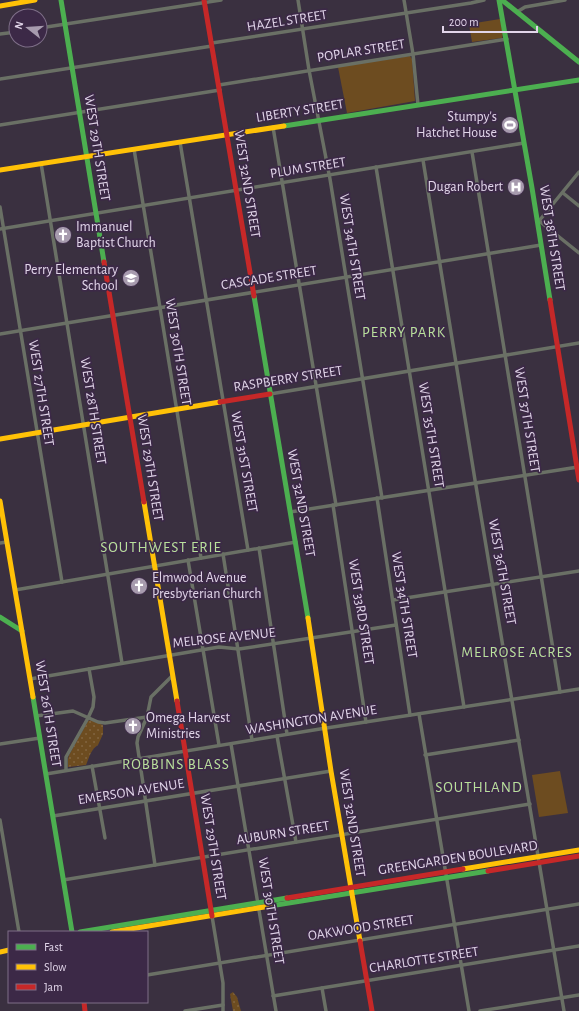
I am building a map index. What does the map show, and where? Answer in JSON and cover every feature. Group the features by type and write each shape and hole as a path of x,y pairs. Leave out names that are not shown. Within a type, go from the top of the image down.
{"street":[{"path":"0,6 36,0"},
{"name":"WEST 29TH STREET","path":"60,0 212,913 223,983 223,1011"},
{"path":"48,27 204,1 221,0"},
{"name":"WEST 34TH STREET","path":"298,0 309,70 329,175 382,498"},
{"path":"404,0 413,54 418,105"},
{"name":"HAZEL STREET","path":"0,80 480,2 484,0"},
{"name":"WEST 38TH STREET","path":"499,0 538,221 578,466 579,480"},
{"path":"502,0 579,62"},
{"path":"517,12 525,6 565,0"},
{"name":"WEST 32ND STREET","path":"204,1 296,542 324,728 372,1011"},
{"name":"POPLAR STREET","path":"0,125 219,88 309,70 507,39"},
{"name":"LIBERTY STREET","path":"0,170 579,80"},
{"name":"WEST 33RD STREET","path":"274,127 317,386 366,722"},
{"name":"WEST 31ST STREET","path":"180,142 248,550"},
{"name":"PLUM STREET","path":"2,229 524,143"},
{"name":"WEST 30TH STREET","path":"134,149 201,558"},
{"name":"WEST 37TH STREET","path":"472,152 560,692"},
{"name":"WEST 36TH STREET","path":"423,160 475,483 564,1011"},
{"name":"WEST 28TH STREET","path":"41,163 122,663"},
{"name":"WEST 35TH STREET","path":"376,168 464,707"},
{"path":"579,172 538,221 579,253"},
{"path":"562,192 579,206"},
{"name":"WEST 27TH STREET","path":"0,207 2,229 62,582"},
{"name":"CASCADE STREET","path":"0,334 541,245"},
{"name":"RASPBERRY STREET","path":"0,439 579,343"},
{"path":"290,512 578,466"},
{"name":"WEST 34TH STREET","path":"377,498 410,715"},
{"name":"WEST 26TH STREET","path":"0,501 72,931"},
{"path":"0,543 7,542"},
{"path":"15,590 296,542"},
{"path":"258,548 287,734"},
{"path":"223,554 252,740"},
{"path":"188,560 220,745"},
{"path":"393,600 579,571"},
{"path":"0,617 22,631"},
{"name":"MELROSE AVENUE","path":"30,679 221,646 238,649 396,625"},
{"path":"66,770 65,761 67,755 93,707 94,697 90,669"},
{"path":"155,865 137,748 137,739 147,717 151,697 172,676"},
{"name":"WASHINGTON AVENUE","path":"46,774 324,728 579,689"},
{"path":"36,716 73,711 88,718 105,723 147,717"},
{"path":"419,714 469,1011"},
{"path":"277,736 296,842"},
{"path":"0,744 40,738"},
{"path":"425,755 519,740"},
{"name":"WEST 30TH STREET","path":"231,744 276,1011"},
{"path":"92,766 105,838"},
{"name":"EMERSON AVENUE","path":"53,816 331,771"},
{"name":"AUBURN STREET","path":"64,880 530,804"},
{"path":"0,820 19,931"},
{"name":"GREENGARDEN BOULEVARD","path":"117,931 258,905 539,859 579,850"},
{"name":"GREENGARDEN BOULEVARD","path":"539,859 579,856"},
{"name":"OAKWOOD STREET","path":"148,975 579,904"},
{"name":"GREENGARDEN BOULEVARD","path":"87,931 212,913"},
{"name":"CHARLOTTE STREET","path":"273,996 579,946"},
{"path":"322,988 326,1011"},
{"path":"480,1011 579,995"},
{"path":"185,1011 223,1005"}],"shaded area":[{"path":"500,19 503,34 502,38 472,42 469,24"},
{"path":"410,56 412,59 415,101 347,113 338,67"},
{"path":"91,720 103,725 103,734 98,745 92,751 86,765 68,767 69,755 88,721"},
{"path":"560,771 568,813 539,817 532,775"},
{"path":"233,992 237,997 241,1011 233,1011 230,994"}],"traffic: fast":[{"path":"61,0 104,262"},
{"path":"499,0 550,300"},
{"path":"502,0 579,62"},
{"path":"284,126 579,80"},
{"path":"254,296 308,618"},
{"path":"0,617 22,631"},
{"path":"33,697 72,931"},
{"path":"270,906 488,871"},
{"path":"86,931 287,898"}],"traffic: slow":[{"path":"0,6 35,0"},
{"path":"0,170 284,126"},
{"path":"0,439 220,402"},
{"path":"0,501 33,697"},
{"path":"144,502 177,701"},
{"path":"308,618 331,771 360,941"},
{"path":"463,869 579,850"},
{"path":"118,931 270,906"},
{"path":"0,952 8,950"}],"traffic: jam":[{"path":"204,0 254,296"},
{"path":"104,262 144,502"},
{"path":"550,300 579,480"},
{"path":"220,402 270,394"},
{"path":"177,701 212,916"},
{"path":"488,871 579,856"},
{"path":"287,898 463,869"},
{"path":"360,941 372,1011"},
{"path":"84,1003 85,1011"}],"place":[{"name":"Stumpy's Hatchet House","path":"510,125"},
{"name":"Dugan Robert","path":"516,187"},
{"name":"Immanuel Baptist Church","path":"63,235"},
{"name":"Perry Elementary School","path":"131,278"},
{"name":"Elmwood Avenue Presbyterian Church","path":"139,586"},
{"name":"Omega Harvest Ministries","path":"133,726"}],"district":[{"name":"PERRY PARK","path":"404,332"},
{"name":"SOUTHWEST ERIE","path":"161,547"},
{"name":"MELROSE ACRES","path":"517,652"},
{"name":"ROBBINS BLASS","path":"176,764"},
{"name":"SOUTHLAND","path":"479,787"}]}
